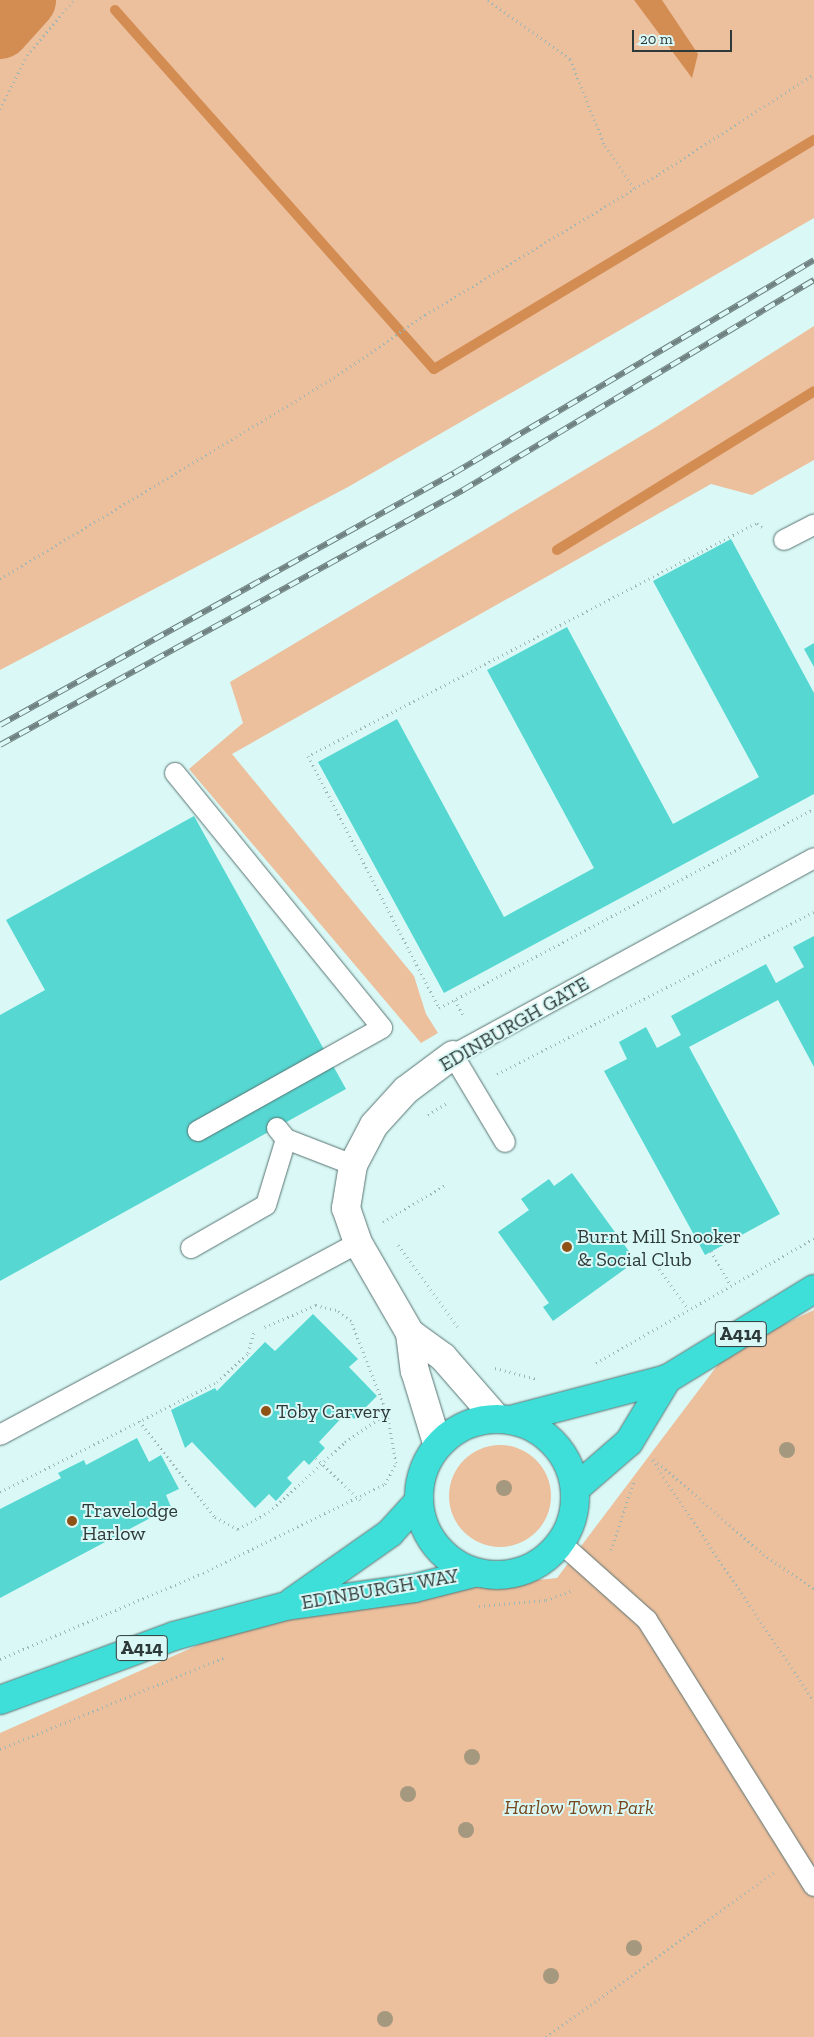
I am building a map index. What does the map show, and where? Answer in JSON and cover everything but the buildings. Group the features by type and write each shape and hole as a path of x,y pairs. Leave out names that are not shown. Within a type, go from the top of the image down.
{"highway":[{"name":"A414","path":"504,1419 667,1379 814,1289"},
{"name":"A414","path":"576,1488 629,1442 667,1379"},
{"path":"504,1419 534,1428 554,1443 568,1463 576,1488 576,1507 562,1544 544,1561 522,1572 498,1576 474,1573 452,1562 435,1546 423,1524 419,1500 427,1462 438,1446 455,1432 504,1419"},
{"name":"EDINBURGH WAY","path":"286,1606 390,1533 419,1500"},
{"name":"EDINBURGH WAY","path":"0,1700 174,1636 286,1606 415,1588 474,1573"}],"street":[{"name":"EDINBURGH GATE","path":"438,1446 415,1371 410,1333 358,1243 346,1208 353,1165 374,1126 406,1090 453,1055"},
{"name":"EDINBURGH GATE","path":"410,1333 443,1357 504,1419"}],"lane":[{"path":"784,540 814,525"},
{"path":"175,772 382,1028 198,1131"},
{"name":"EDINBURGH GATE","path":"453,1055 814,858"},
{"path":"453,1055 504,1142"},
{"path":"191,1248 266,1205 282,1134 353,1165"},
{"path":"0,1435 358,1243"},
{"path":"562,1544 647,1620 814,1886"}],"path":[{"path":"0,109 27,55 74,0"},
{"path":"488,0 570,59 605,146 635,189"},
{"path":"0,579 162,484 338,375 425,315 635,189 814,74"},
{"path":"784,540 756,523 308,756 439,1008 814,809"},
{"path":"423,1119 471,1087 814,912"},
{"path":"358,1243 381,1223 447,1184"},
{"path":"379,1216 381,1223 387,1230"},
{"path":"393,1238 461,1331"},
{"path":"588,1368 814,1238"},
{"path":"711,1251 731,1285"},
{"path":"659,1269 688,1309"},
{"path":"0,1492 217,1382 248,1353 253,1333 316,1305 336,1310 351,1321 387,1413 396,1463 385,1484 360,1500 0,1659"},
{"path":"492,1366 509,1374 546,1378"},
{"path":"139,1421 226,1526 238,1529 269,1512 324,1465 345,1442 387,1413"},
{"path":"814,1589 763,1554 646,1452 814,1702"},
{"path":"316,1458 360,1500"},
{"path":"0,1749 193,1671"},
{"path":"546,2037 796,1857"}],"green space":[{"path":"0,0 814,0 814,218 348,487 0,670"},
{"path":"814,326 814,460 752,495 711,484 232,754 414,976 426,1014 438,1033 421,1043 189,769 243,723 230,682 656,427"},
{"name":"Harlow Town Park","path":"814,1310 814,2037 0,2037 0,1733 286,1606 557,1578 729,1350"},
{"path":"500,1445 519,1449 536,1460 547,1477 551,1496 547,1515 536,1532 519,1543 500,1547 481,1543 464,1532 453,1515 449,1496 453,1477 464,1460 481,1449"}],"shaded area":[{"path":"634,0 662,0 698,54 692,78"}],"waterway":[{"path":"0,29 26,0"},
{"path":"115,10 434,369 814,140"},
{"path":"557,550 814,391"}],"railway":[{"path":"0,725 454,473 814,260"},
{"path":"0,745 463,490 814,280"}],"place":[{"name":"Burnt Mill Snooker & Social Club","path":"567,1247"},
{"name":"Toby Carvery","path":"266,1411"},
{"name":"Travelodge Harlow","path":"72,1521"}]}
